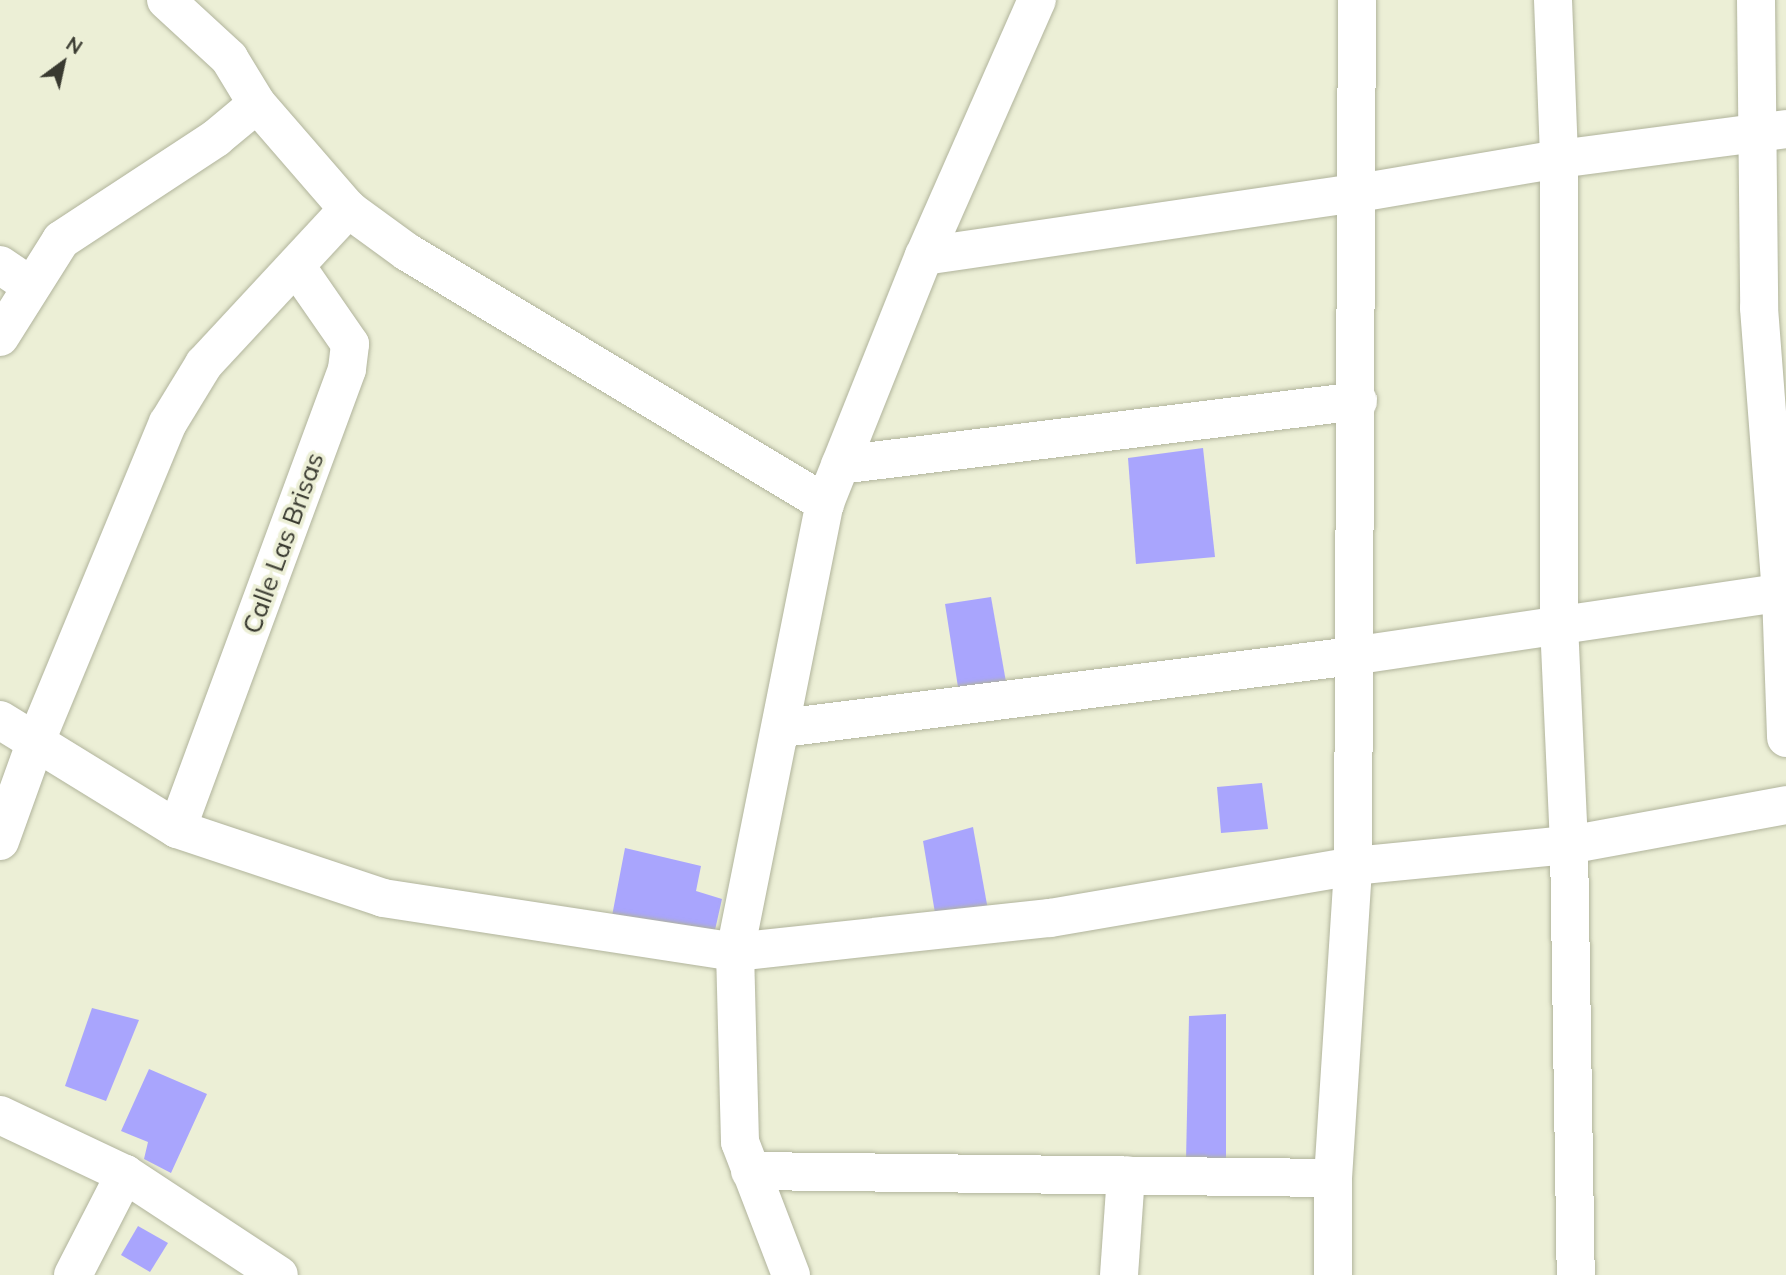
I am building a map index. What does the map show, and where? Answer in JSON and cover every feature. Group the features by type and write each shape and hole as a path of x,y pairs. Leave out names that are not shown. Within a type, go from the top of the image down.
{"street":[{"path":"166,0 229,58 257,104 348,209 407,252 825,503"},
{"path":"791,1275 740,1142 735,952 783,728 825,503 924,256 1037,0"},
{"path":"1333,1275 1333,1178 1353,866 1357,0"},
{"path":"1553,0 1559,159 1559,624 1569,845 1576,1275"},
{"path":"1756,0 1772,132 1759,308 1781,593 1786,738"},
{"path":"0,337 15,275 61,240 216,138 257,104"},
{"path":"924,256 1358,193 1559,159 1772,132"},
{"path":"0,841 36,741 167,423 204,364 348,209"},
{"name":"Calle Las Brisas","path":"177,830 347,369 351,344 296,266"},
{"path":"840,465 1357,401"},
{"path":"783,728 1352,656 1781,593"},
{"path":"0,720 177,830 383,898 735,952 1050,918 1353,866 1569,845 1786,805"},
{"path":"0,1115 125,1174 279,1275"},
{"path":"750,1171 1333,1178"},
{"path":"73,1275 125,1174"},
{"path":"1119,1275 1126,1175"}],"building":[{"path":"1203,448 1215,557 1136,564 1128,458"},
{"path":"991,597 1006,682 958,687 945,604"},
{"path":"1262,783 1268,829 1221,833 1217,787"},
{"path":"973,827 988,910 936,919 923,841"},
{"path":"625,848 701,866 696,891 722,899 715,930 612,916"},
{"path":"92,1008 139,1020 106,1101 65,1086"},
{"path":"1226,1014 1226,1162 1186,1161 1189,1016"},
{"path":"149,1069 207,1094 171,1173 144,1159 148,1142 121,1131"},
{"path":"138,1226 168,1243 150,1272 121,1255"}]}
